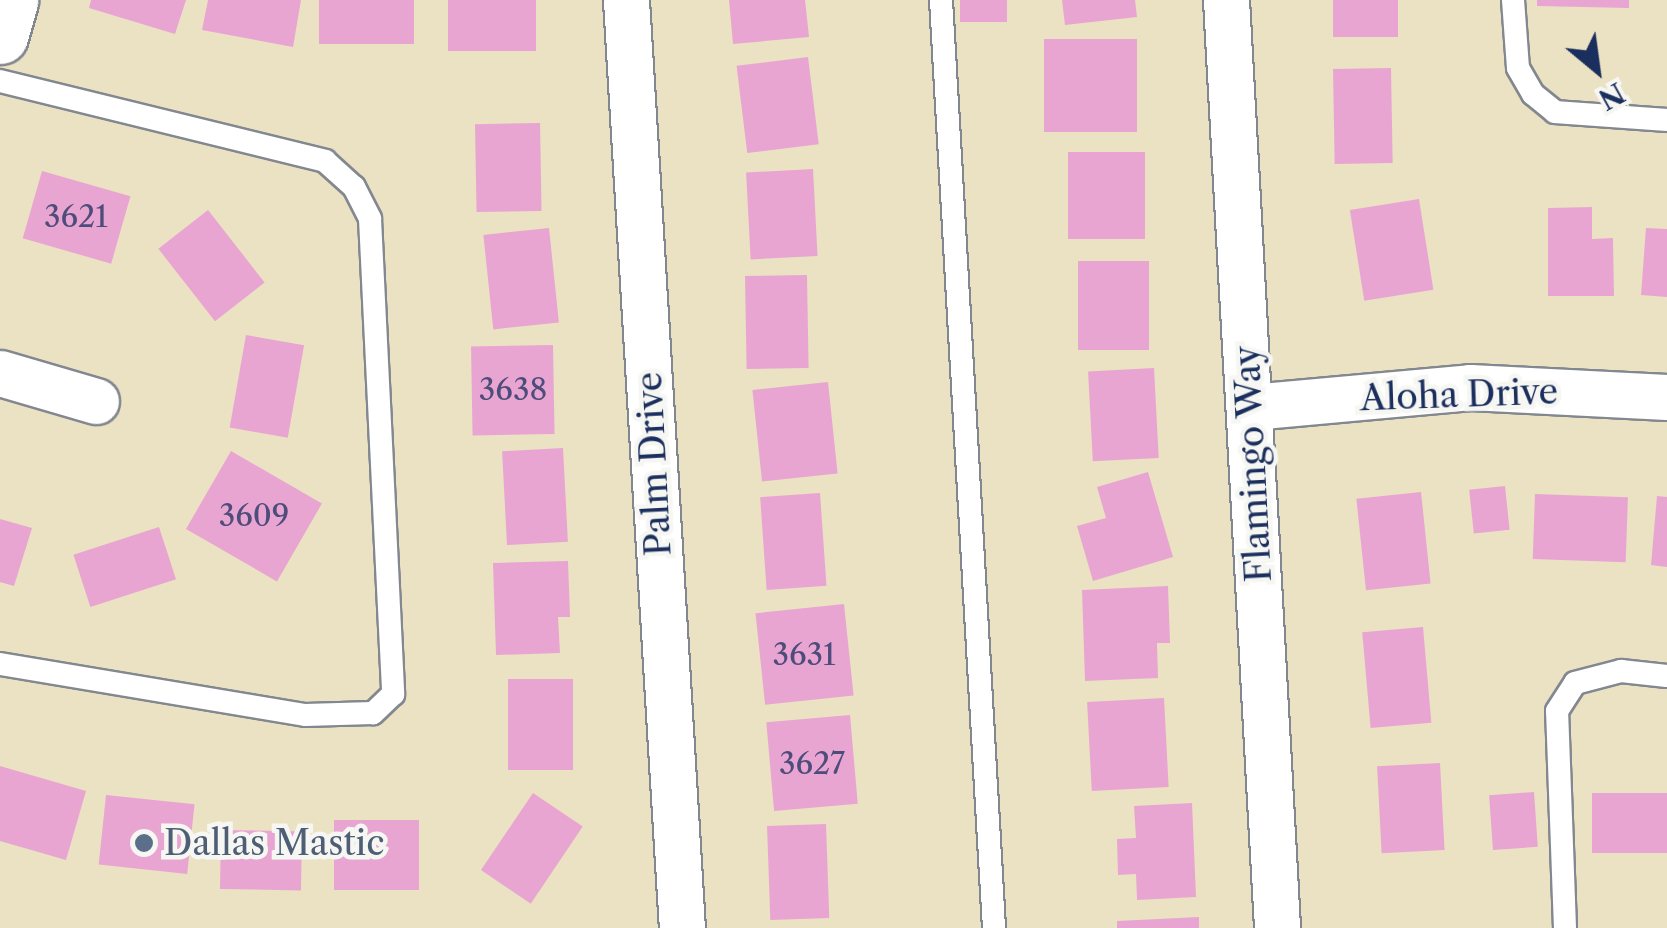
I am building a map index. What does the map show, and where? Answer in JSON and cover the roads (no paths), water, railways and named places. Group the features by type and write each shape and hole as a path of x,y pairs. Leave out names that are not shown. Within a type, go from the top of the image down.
{"main road":[{"path":"0,36 10,0"}],"street":[{"name":"Palm Drive","path":"626,0 682,928"},
{"name":"Flamingo Way","path":"1226,0 1277,928"},
{"path":"0,373 96,401"},
{"name":"Aloha Drive","path":"1251,406 1470,387 1667,397"}],"lane":[{"path":"941,0 994,928"},
{"path":"1513,0 1518,68 1555,112 1667,120"},
{"path":"0,81 325,161 354,187 370,219 394,694 373,713 305,715 0,664"},
{"path":"1565,928 1557,711 1575,683 1620,672 1667,676"}],"place":[{"name":"Dallas Mastic","path":"144,843"}]}
